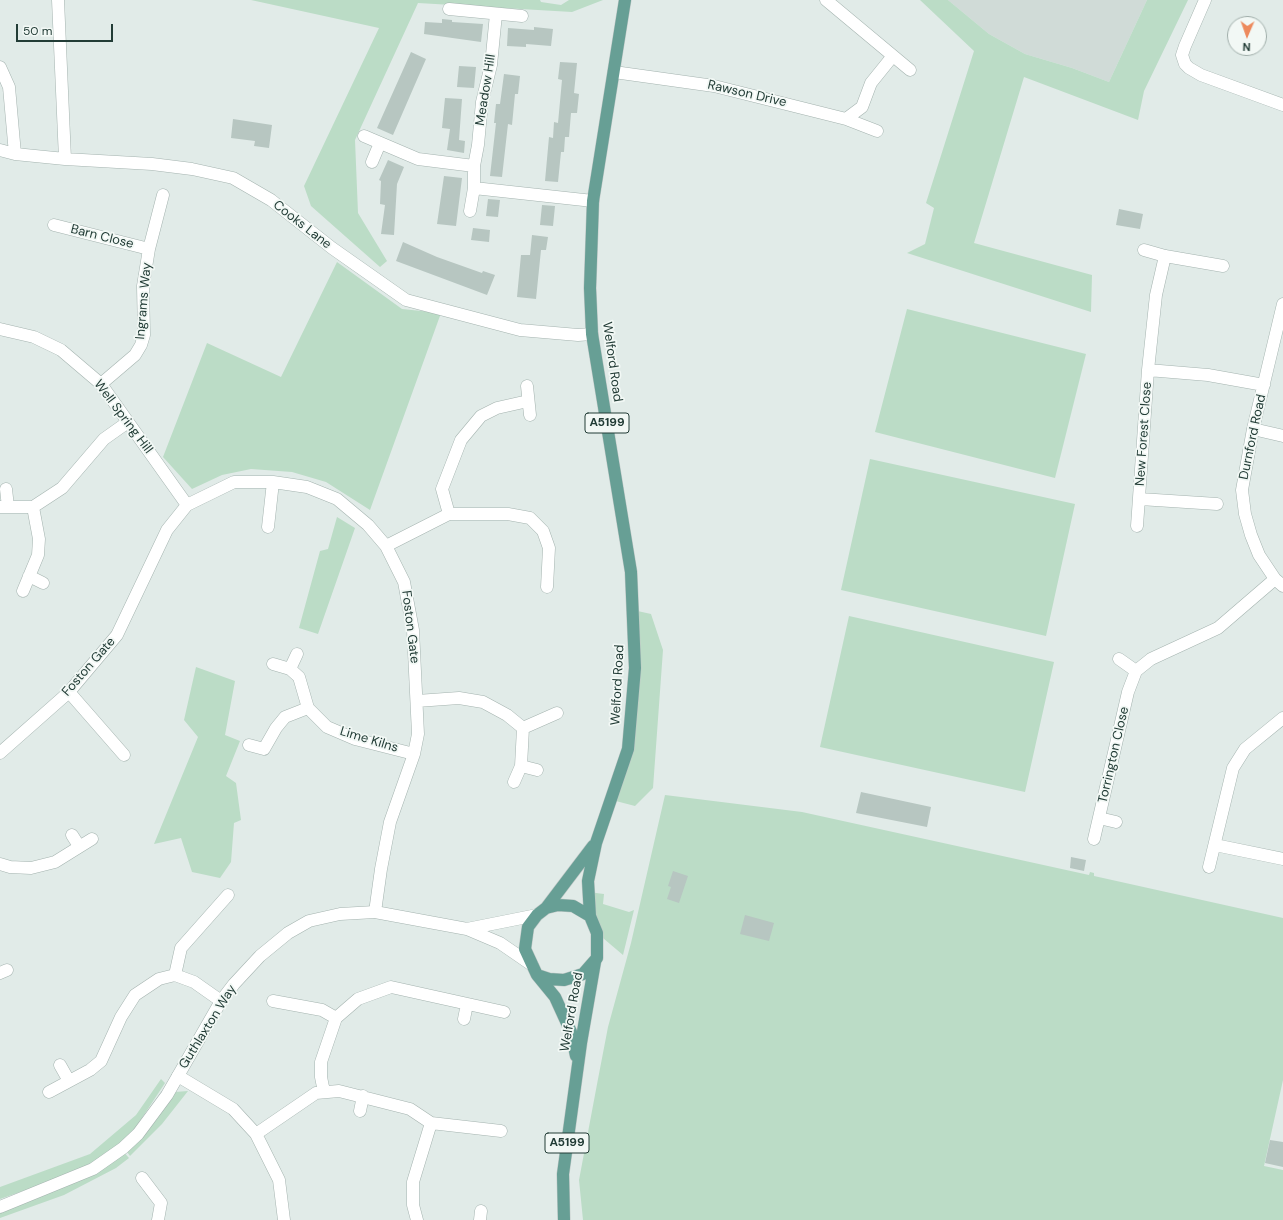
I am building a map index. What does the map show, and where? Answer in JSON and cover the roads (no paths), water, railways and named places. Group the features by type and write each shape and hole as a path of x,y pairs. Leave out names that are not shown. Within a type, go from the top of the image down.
{"main road":[{"name":"Welford Road","path":"590,916 588,881 596,843 628,748 635,668 631,572 592,334 590,288 593,201 625,0"},
{"name":"Welford Road","path":"542,911 596,843"},
{"path":"558,904 573,906 590,916 597,933 598,948 596,961 583,974 564,980 549,979 535,970 525,949 528,927 542,911 558,904"},
{"name":"Welford Road","path":"564,1220 563,1174 578,1067 596,961"},
{"name":"Welford Road","path":"535,970 555,997 571,1032 578,1067"}],"street":[{"path":"58,0 65,159"},
{"path":"826,0 892,57 910,70"},
{"path":"1205,0 1190,31 1182,55 1189,68 1201,75 1283,105"},
{"path":"449,9 522,16"},
{"name":"Meadow Hill","path":"470,211 474,188 474,166 478,145 482,102 492,65 496,14"},
{"path":"846,119 862,107 871,83 892,57"},
{"path":"0,67 9,88 15,154"},
{"name":"Rawson Drive","path":"614,72 714,86 846,119 877,131"},
{"path":"364,136 418,159 474,166"},
{"path":"372,162 380,143"},
{"name":"Cooks Lane","path":"0,150 15,154 65,159 152,164 192,169 233,178 271,200 332,248 406,300 520,330 578,335 592,334"},
{"path":"474,188 593,201"},
{"name":"Ingrams Way","path":"101,384 135,356 141,345 144,335 143,286 149,249 163,195"},
{"name":"Barn Close","path":"54,226 149,249"},
{"path":"1144,250 1165,256 1223,266"},
{"name":"New Forest Close","path":"1137,526 1148,370 1156,295 1165,256"},
{"name":"Durnford Road","path":"1279,583 1259,555 1250,535 1245,514 1242,490 1254,429 1283,304"},
{"name":"Well Spring Hill","path":"0,330 34,337 61,350 101,384 187,505"},
{"name":"New Forest Close","path":"1148,370 1208,375 1264,385"},
{"path":"527,386 530,415"},
{"path":"449,514 442,489 461,440 481,416 497,408 528,401"},
{"path":"6,489 4,507 33,507 62,488 104,439 128,422"},
{"path":"1254,429 1283,436"},
{"name":"Foston Gate","path":"0,752 70,692 117,635 166,530 187,505 234,482 273,482 308,487 337,499 368,525 386,546 404,582 413,630 418,734 414,754 390,822 375,912"},
{"path":"268,526 273,482"},
{"name":"New Forest Close","path":"1140,499 1217,504"},
{"path":"23,590 38,555 38,539 33,507"},
{"path":"386,546 449,514 508,514 530,518 543,531 549,548 547,588"},
{"path":"29,576 43,583"},
{"path":"1119,659 1136,671 1151,659 1218,628 1279,583"},
{"path":"273,664 290,669 297,654"},
{"name":"Lime Kilns","path":"290,669 299,677 308,708 327,727 356,739 414,754"},
{"name":"Torrington Close","path":"1094,839 1128,692 1136,671"},
{"path":"70,692 124,755"},
{"path":"417,701 459,698 483,702 507,715 523,728"},
{"path":"249,745 264,749 276,728 286,717 308,708"},
{"path":"523,728 557,713"},
{"path":"1209,867 1233,768 1245,749 1283,718"},
{"path":"514,782 521,766 523,728"},
{"path":"521,766 537,770"},
{"path":"1099,818 1116,822"},
{"path":"72,835 80,846"},
{"path":"0,864 10,867 31,868 55,862 92,839"},
{"path":"1215,846 1283,859"},
{"path":"174,975 181,948 228,894"},
{"name":"Guthlaxton Way","path":"467,929 542,911"},
{"name":"Guthlaxton Way","path":"0,1207 93,1169 123,1148 142,1128 167,1095 221,1001 260,956 288,933 309,921 340,914 375,912 467,929 500,943 535,970"},
{"path":"49,1092 90,1070 101,1061 121,1017 135,995 159,979 174,975 194,982 221,1001"},
{"path":"324,1092 321,1077 322,1062 336,1018 358,999 391,987 504,1012"},
{"path":"273,1001 322,1010 336,1018"},
{"path":"464,1019 467,1004"},
{"path":"60,1065 69,1081"},
{"path":"178,1076 233,1109 256,1134 279,1180 284,1220"},
{"path":"256,1134 316,1093 339,1091 410,1109 431,1123 501,1131"},
{"path":"360,1111 363,1096"},
{"path":"417,1220 413,1205 413,1182 431,1123"},
{"path":"142,1178 160,1194 161,1204 158,1220"}]}
